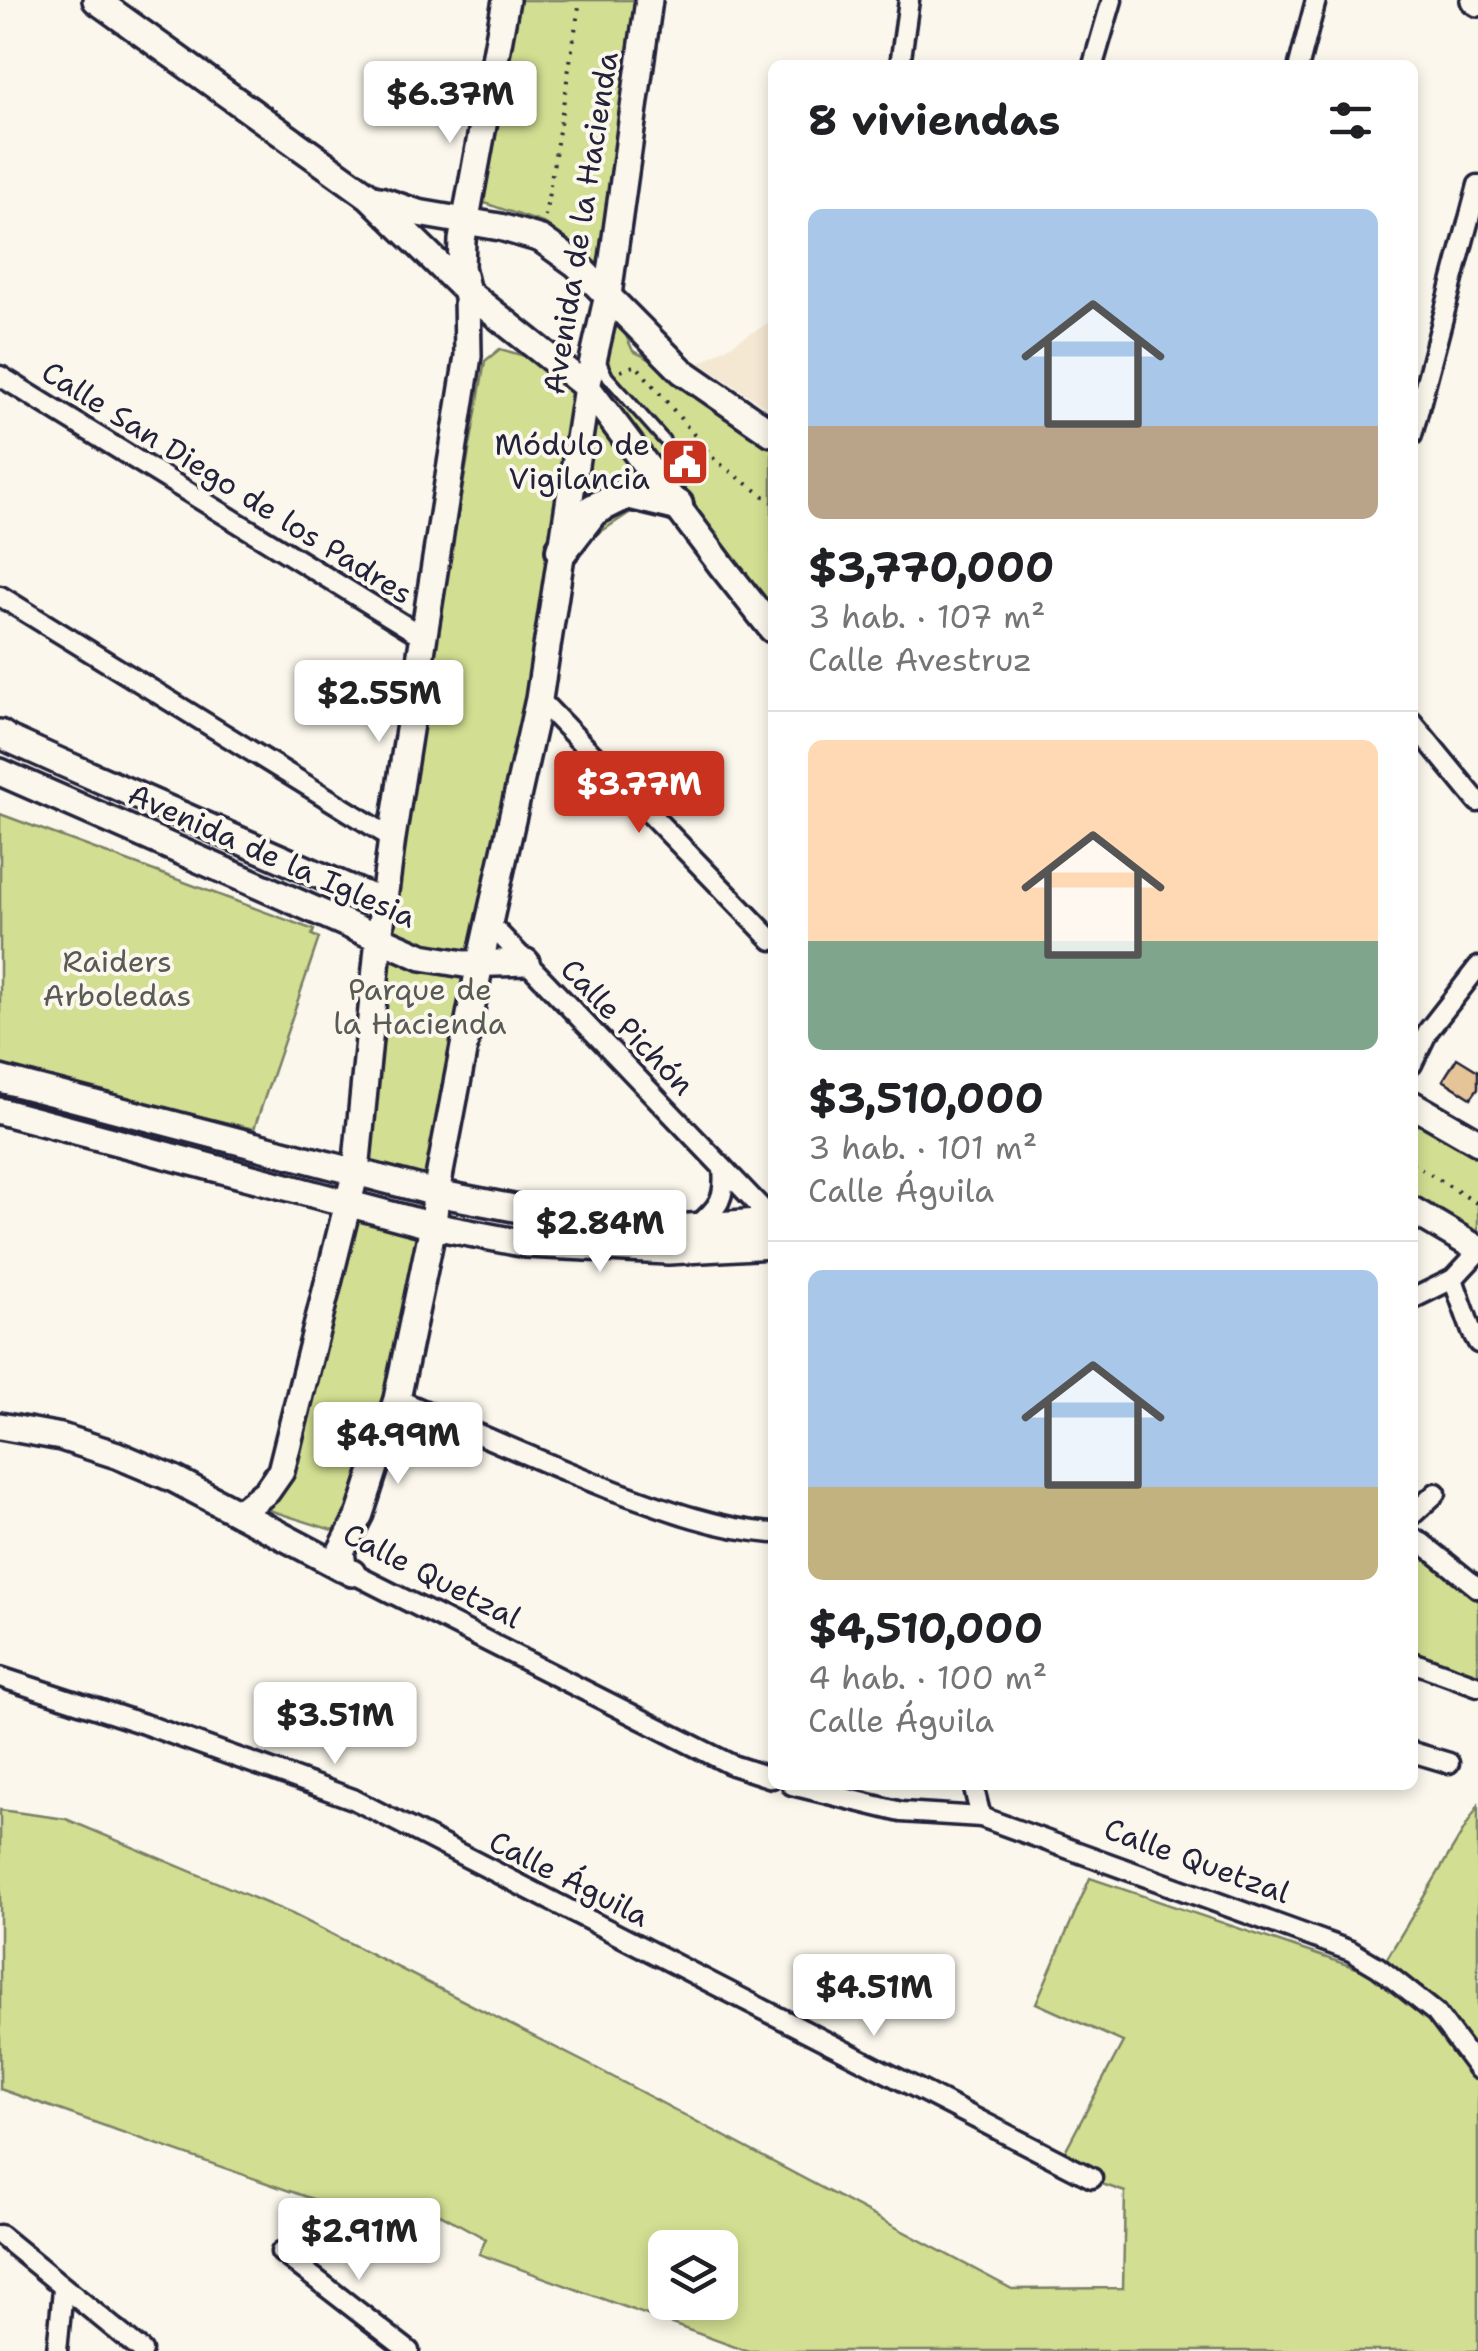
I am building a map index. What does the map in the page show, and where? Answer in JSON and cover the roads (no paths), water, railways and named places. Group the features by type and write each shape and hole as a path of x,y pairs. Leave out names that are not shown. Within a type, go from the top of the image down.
{"main road":[{"path":"96,0 369,196 467,292 597,382 677,505 768,624"},
{"path":"239,1513 267,1491 282,1471 356,1172 383,902 468,356 467,292 461,268 464,222 506,0"},
{"name":"Avenida de la Hacienda","path":"347,1570 341,1552 360,1514 398,1400 480,963 539,699 562,550 597,382 595,350 608,294 649,0"},
{"path":"369,196 418,213 500,227 542,239 608,294 682,371 768,430"},
{"path":"562,550 592,510 627,493 677,505"},
{"name":"Avenida de la Iglesia","path":"3,740 383,902"},
{"name":"Avenida de la Iglesia","path":"0,772 422,957 444,962 526,962"},
{"path":"0,1079 436,1193 544,1214 662,1229 768,1220"},
{"path":"1418,1107 1478,1142"},
{"path":"0,1111 433,1226 526,1244 668,1252 768,1245"},
{"path":"1418,1214 1478,1251"},
{"name":"Calle Quetzal","path":"0,1426 61,1438 117,1455 174,1479 347,1570"}],"street":[{"path":"901,60 908,0"},
{"path":"1094,60 1112,0"},
{"path":"1301,60 1316,0"},
{"path":"1418,412 1478,186"},
{"name":"Calle San Diego de los Padres","path":"0,376 425,638"},
{"path":"0,596 392,838"},
{"path":"539,699 768,936"},
{"path":"1418,729 1478,802"},
{"name":"Calle Pichón","path":"490,924 768,1216"},
{"path":"1420,1033 1478,966"},
{"path":"696,1226 722,1199 723,1168"},
{"path":"1418,1296 1453,1278 1478,1251"},
{"path":"1453,1278 1478,1343"},
{"path":"398,1400 669,1511 768,1532"},
{"path":"1418,1510 1436,1493"},
{"path":"1418,1541 1478,1588"},
{"name":"Calle Quetzal","path":"347,1570 732,1765 768,1777"},
{"path":"1418,1664 1478,1686"},
{"name":"Calle Águila","path":"0,1676 354,1799 1092,2178"},
{"path":"1418,1754 1449,1764"},
{"name":"Calle Quetzal","path":"812,1790 901,1812 981,1817 1351,1951 1378,1966 1436,2013 1478,2069"},
{"path":"974,1790 981,1817"},
{"path":"0,2235 142,2351"},
{"path":"281,2252 409,2351"},
{"path":"57,2351 63,2288"}],"lane":[{"path":"597,382 664,440"}],"place":[{"name":"Módulo de Vigilancia","path":"685,462"}],"park label":[{"name":"Raiders Arboledas","path":"117,979"},
{"name":"Parque de la Hacienda","path":"420,1007"}]}
